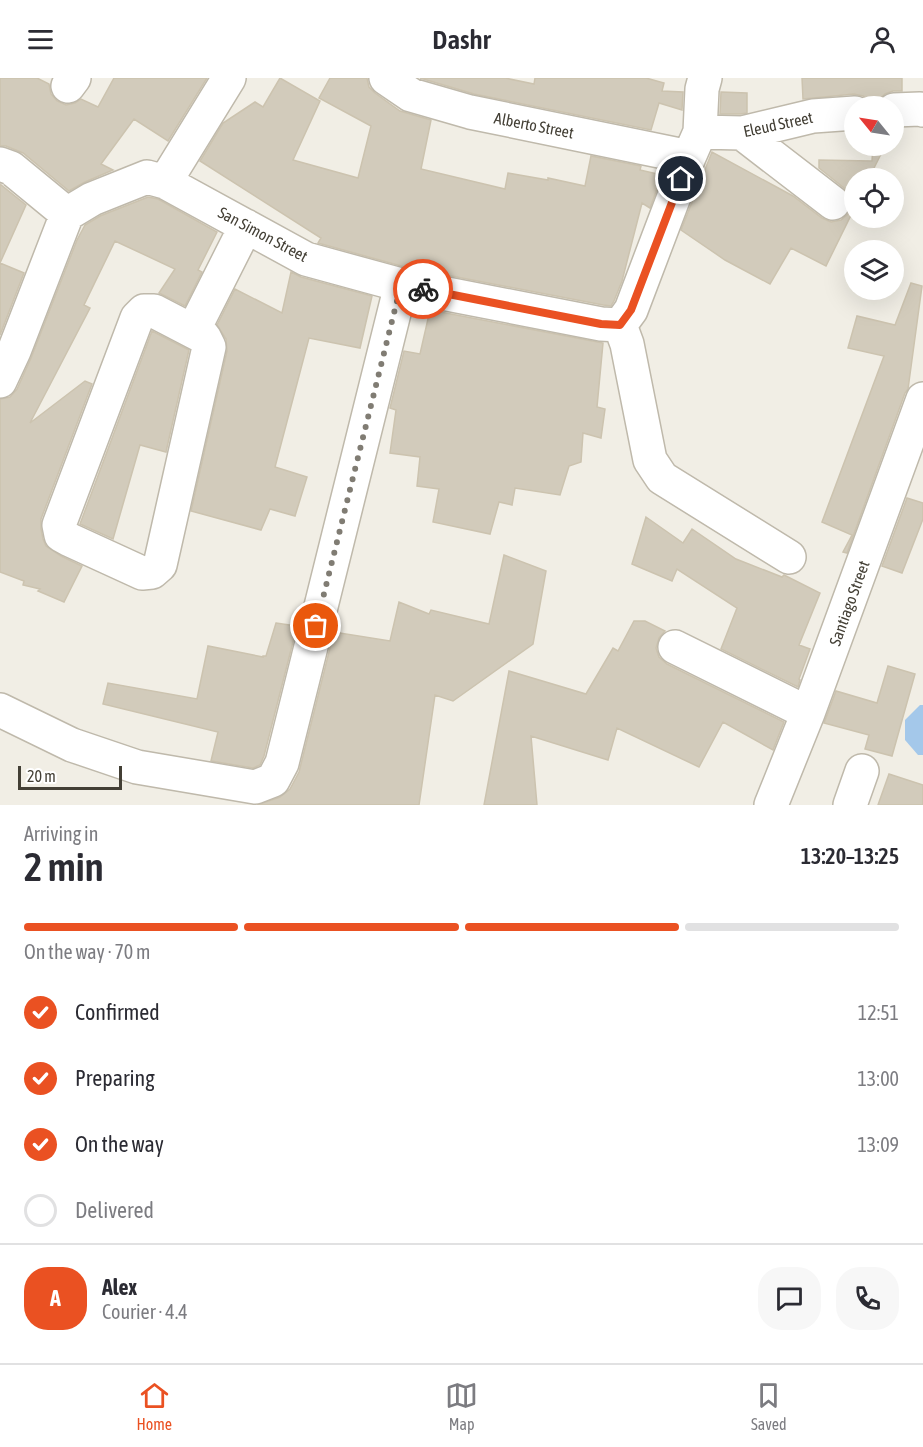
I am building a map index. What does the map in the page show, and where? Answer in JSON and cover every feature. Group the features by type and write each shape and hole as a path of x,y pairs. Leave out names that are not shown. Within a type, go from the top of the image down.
{"street":[{"path":"0,381 14,351 67,214 92,200 147,177 165,182 230,78"},
{"name":"Alberto Street","path":"386,78 411,95 470,112 695,145"},
{"path":"705,78 695,145 631,310 620,325 627,344 650,460 662,478 789,557"},
{"path":"904,110 923,110"},
{"name":"Eleud Street","path":"695,145 813,116 844,114"},
{"path":"742,133 832,203"},
{"path":"0,164 11,168 67,214"},
{"name":"San Simon Street","path":"165,182 306,259 401,285 601,324 620,325"},
{"path":"193,331 246,226"},
{"path":"0,710 72,745 137,767 255,787 273,780 282,763 401,285"},
{"path":"144,311 154,311 193,331 204,337 209,347 160,565 152,572 142,573 61,535 59,525 137,318 144,311"},
{"name":"Santiago Street","path":"771,805 808,713 923,399"},
{"path":"675,647 808,713"},
{"path":"850,805 862,771"}],"water":[{"path":"920,705 923,705 923,755 918,755 905,740 905,720"}],"building":[{"path":"0,78 37,78 49,84 51,94 57,101 66,105 81,99 98,107 114,78 207,78 168,141 134,119 101,164 113,170 69,191 23,153 0,146"},
{"path":"280,78 320,101 293,160 358,178 371,126 319,98 330,78 367,78 369,87 375,93 400,111 431,120 421,169 505,189 508,173 585,186 591,156 641,166 640,170 662,175 650,208 642,203 622,281 611,306 405,267 318,243 321,238 200,161 223,123 255,102 263,107"},
{"path":"420,78 505,78 534,84 535,78 646,78 664,83 662,91 683,92 682,110 659,103 651,130 474,94"},
{"path":"802,78 902,78 902,91 893,91 883,96 854,94 803,99"},
{"path":"721,92 747,93 747,113 720,114"},
{"path":"712,152 793,196 822,218 831,222 844,217 845,228 826,266 791,248 770,284 725,260 681,230"},
{"path":"872,156 880,156 874,168 844,168 844,188 819,168 819,160 872,161"},
{"path":"0,184 26,205 0,263"},
{"path":"148,197 158,199 217,232 198,270 202,272 185,306 159,293 175,269 115,241 84,305 90,308 30,423 85,381 92,384 41,519 41,529 46,546 82,566 64,602 38,591 40,589 23,585 24,581 0,572 0,399 10,397 17,389 85,225 100,216"},
{"path":"0,263 24,273 0,335"},
{"path":"291,272 301,277 372,296 360,348 309,338 275,467 307,477 295,516 270,509 261,530 191,511 227,351 226,339 217,325 235,289 282,313"},
{"path":"911,283 922,286 908,389 847,553 843,552 852,535 822,522 884,356 848,348 857,316 895,325"},
{"path":"430,310 603,343 597,407 605,409 601,438 583,433 581,462 569,466 560,495 515,488 512,505 499,502 490,534 433,522 439,489 417,486 420,457 390,453 396,410 390,408 404,351 420,354"},
{"path":"152,331 189,350 166,452 140,445 113,539 80,524"},
{"path":"907,498 923,503 923,519 902,573 882,566"},
{"path":"646,517 683,543 692,529 736,559 782,577 784,575 820,593 799,645 810,649 798,687 721,649 737,608 677,569 672,581 632,564"},
{"path":"504,555 546,571 533,644 453,701 435,695 419,805 257,805 280,797 290,789 299,772 334,632 390,641 399,602 429,614 431,610 489,624"},
{"path":"634,621 645,621 665,631 659,638 656,648 659,657 667,664 784,722 773,750 723,722 699,767 617,728 608,760 531,736 537,805 484,805 509,671 586,694 613,648 618,651"},
{"path":"276,623 297,626 260,765 253,768 211,761 218,732 103,704 108,683 197,699 208,646 266,656"},
{"path":"888,666 915,674 892,756 865,749 869,735 824,723 836,691 877,703"},
{"path":"889,774 923,785 923,805 878,805"}],"way so far":[{"path":"316,626 401,285 423,289"}],"route":[{"path":"423,289 601,324 620,325 631,310 681,179"}]}
